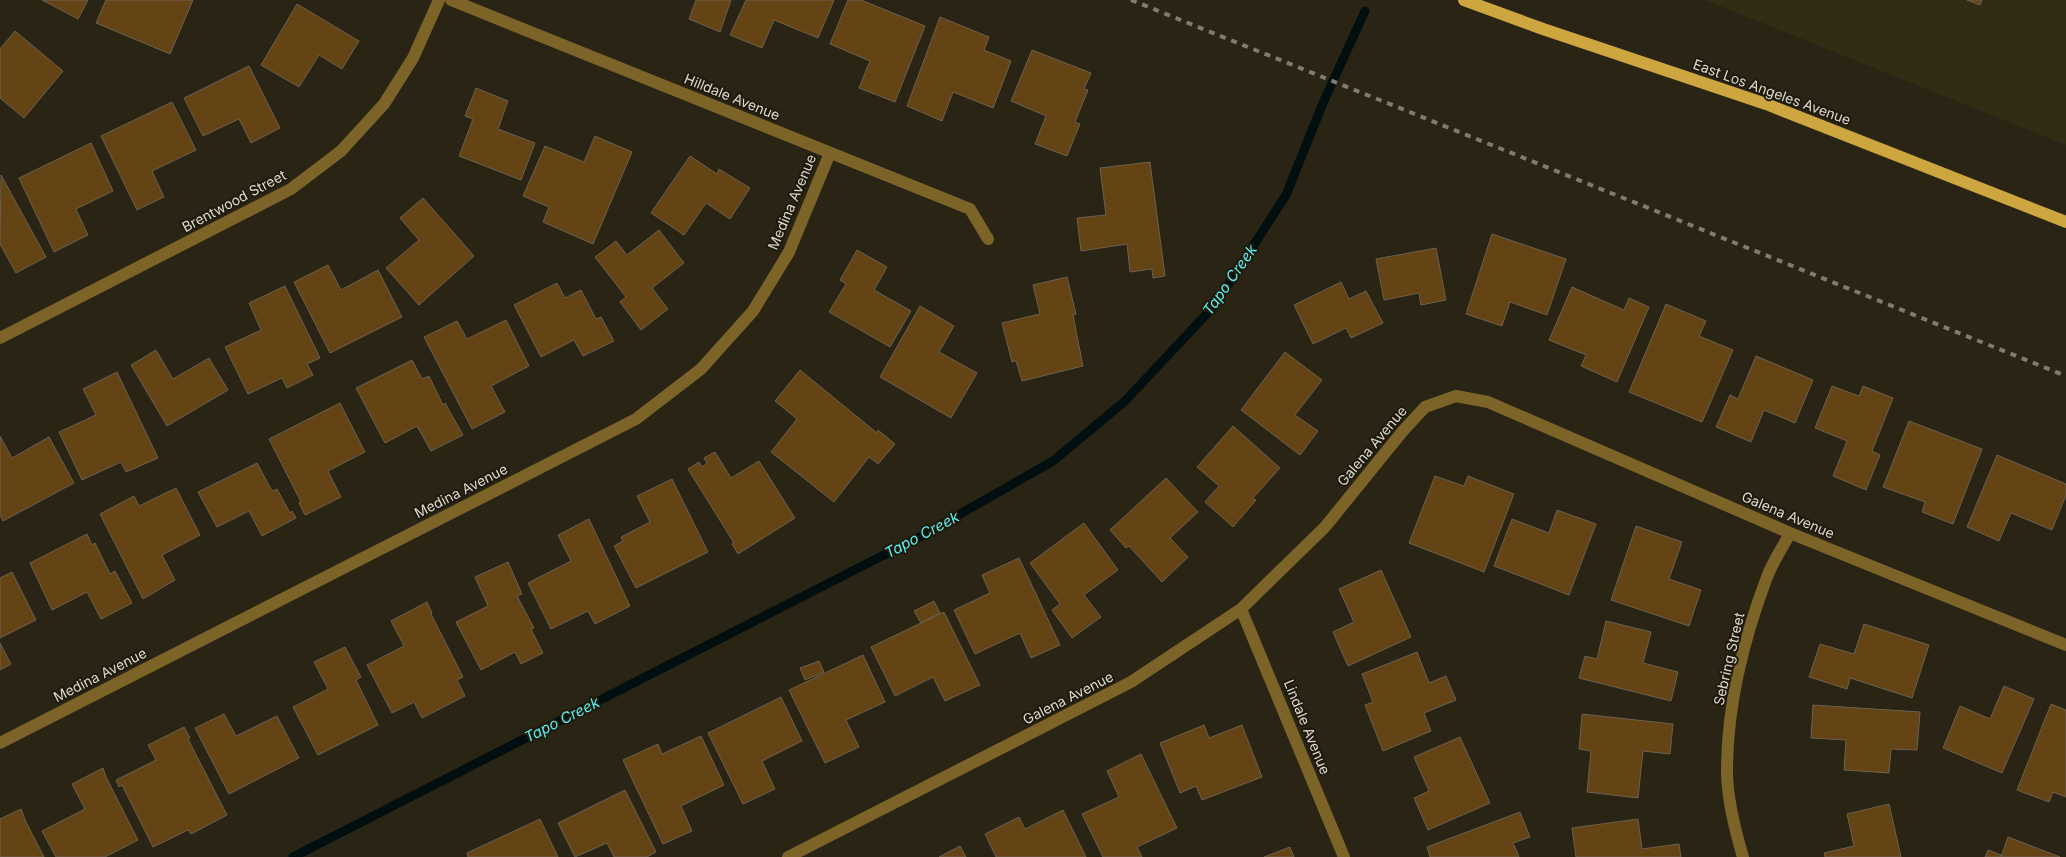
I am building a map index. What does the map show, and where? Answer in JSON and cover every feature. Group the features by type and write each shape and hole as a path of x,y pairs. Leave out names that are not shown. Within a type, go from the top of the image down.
{"main road":[{"name":"East Los Angeles Avenue","path":"1464,0 1543,29 1766,104 2066,222"}],"street":[{"name":"Brentwood Street","path":"0,338 291,189 341,151 384,104 413,58 439,0"},
{"name":"Hilldale Avenue","path":"451,0 970,209 988,239"},
{"name":"Medina Avenue","path":"0,744 636,418 700,369 753,311 789,252 830,153"},
{"name":"Galena Avenue","path":"788,857 1131,682 1242,609 1325,527 1402,432 1425,407 1456,396 1488,402 1790,533 2066,645"},
{"name":"Sebring Street","path":"1743,857 1734,826 1727,772 1733,698 1749,633 1767,575 1790,533"},
{"name":"Lindale Avenue","path":"1242,609 1344,857"}],"shaded area":[{"path":"1705,0 2066,0 2066,145"}],"building":[{"path":"42,0 88,0 78,19"},
{"path":"106,0 193,0 170,54 96,23"},
{"path":"696,0 731,0 720,32 689,19"},
{"path":"746,0 834,0 818,38 774,20 762,48 730,35"},
{"path":"848,0 861,0 925,26 895,102 859,88 870,61 830,44"},
{"path":"1967,0 1982,0 1980,5"},
{"path":"297,4 359,41 342,69 319,55 299,87 261,65"},
{"path":"940,17 989,37 984,50 1011,61 993,108 953,92 942,121 907,106"},
{"path":"15,31 63,71 24,118 0,98 0,49"},
{"path":"1032,50 1091,73 1084,89 1088,90 1075,122 1080,124 1067,156 1035,144 1046,116 1011,101"},
{"path":"249,66 280,128 251,143 239,119 203,136 184,98"},
{"path":"476,88 508,101 498,129 535,143 521,180 459,156 473,119 465,116"},
{"path":"172,102 196,150 152,171 164,197 137,210 101,136"},
{"path":"595,136 632,152 593,244 543,222 549,207 523,196 545,146 584,162"},
{"path":"91,143 113,191 76,209 88,235 54,252 19,178"},
{"path":"690,156 717,174 719,169 750,188 730,219 706,203 684,235 651,213"},
{"path":"1150,162 1165,276 1153,278 1152,269 1130,272 1127,244 1081,251 1077,218 1106,215 1100,168"},
{"path":"1,175 46,257 16,273 0,244"},
{"path":"423,198 474,256 419,305 386,268 419,240 400,218"},
{"path":"659,230 684,263 652,288 668,309 641,330 620,302 626,297 595,257 616,241 627,255"},
{"path":"1492,234 1566,259 1547,315 1510,302 1502,326 1466,314"},
{"path":"1436,248 1446,300 1421,305 1419,293 1384,300 1376,259"},
{"path":"857,250 887,267 874,290 911,311 890,347 829,312 846,284 840,280"},
{"path":"328,265 341,290 378,270 402,317 330,353 294,282"},
{"path":"1067,277 1076,314 1073,315 1083,366 1022,381 1016,361 1012,362 1002,323 1040,314 1033,285"},
{"path":"1341,282 1349,299 1366,291 1383,323 1351,338 1346,328 1313,344 1294,305"},
{"path":"557,283 565,298 581,290 596,319 601,317 614,341 583,356 574,340 541,357 514,305"},
{"path":"285,286 320,358 307,364 313,375 287,388 282,378 248,394 225,347 261,330 249,303"},
{"path":"1572,287 1624,310 1629,298 1649,307 1617,382 1581,366 1586,355 1549,340"},
{"path":"1666,304 1706,321 1699,336 1733,350 1702,422 1629,392"},
{"path":"920,306 954,326 939,352 977,373 951,418 880,377"},
{"path":"506,320 529,366 491,386 505,412 472,429 424,337 457,321 467,339"},
{"path":"156,350 173,379 209,358 228,390 167,426 131,365"},
{"path":"1285,352 1322,380 1295,415 1318,431 1300,455 1241,410"},
{"path":"1756,356 1813,380 1795,423 1764,410 1751,442 1716,427 1730,395 1738,399"},
{"path":"412,360 422,379 429,376 443,405 445,403 463,435 431,451 417,426 385,443 356,388"},
{"path":"800,370 877,433 878,430 895,444 878,464 869,457 834,502 771,452 797,419 775,401"},
{"path":"117,372 158,458 126,472 121,462 82,480 59,432 96,415 83,389"},
{"path":"1832,386 1859,396 1863,386 1893,398 1872,451 1880,455 1866,490 1833,476 1847,441 1815,428"},
{"path":"340,403 365,452 328,471 341,497 305,515 299,503 301,502 269,439"},
{"path":"1909,421 1982,449 1953,524 1922,512 1925,502 1883,487"},
{"path":"1233,426 1280,468 1253,498 1256,500 1233,527 1205,502 1219,486 1197,467"},
{"path":"0,436 12,458 49,437 74,483 3,521 0,515"},
{"path":"715,452 731,478 759,461 795,518 738,554 732,544 734,543 688,469 699,462 702,467 707,463 704,458"},
{"path":"1997,455 2066,484 2066,495 2052,530 2011,513 1999,541 1967,527"},
{"path":"257,463 272,491 277,489 290,513 292,511 296,518 262,536 249,511 217,527 198,492"},
{"path":"1435,476 1464,486 1468,476 1514,494 1484,572 1409,543"},
{"path":"1166,478 1198,512 1170,538 1188,557 1162,582 1129,546 1126,548 1110,530"},
{"path":"672,479 708,552 636,588 614,546 623,541 621,537 650,522 637,496"},
{"path":"176,488 200,535 162,555 175,580 143,599 100,514 134,496 139,506"},
{"path":"1557,510 1596,524 1569,595 1494,566 1512,519 1549,533"},
{"path":"589,519 630,606 595,624 588,611 551,629 528,583 571,561 558,535"},
{"path":"1084,523 1118,570 1084,595 1101,617 1072,638 1052,610 1060,604 1030,563"},
{"path":"1636,526 1682,542 1669,579 1701,590 1689,626 1611,600"},
{"path":"87,534 92,545 95,543 110,574 115,571 132,603 101,619 87,592 52,610 30,563"},
{"path":"1019,558 1060,645 1031,658 1020,633 975,654 954,610 990,593 982,575"},
{"path":"508,562 522,594 517,596 534,628 531,629 543,653 521,664 515,652 481,670 456,622 488,606 475,577"},
{"path":"1381,570 1411,637 1348,666 1333,632 1354,622 1339,589"},
{"path":"12,572 36,620 0,638 0,578"},
{"path":"934,601 940,613 921,623 914,611"},
{"path":"427,602 431,614 463,677 457,680 465,696 422,718 414,702 392,713 367,665 404,646 391,621"},
{"path":"944,612 980,685 945,701 933,677 895,696 871,647"},
{"path":"1606,621 1651,632 1643,663 1678,672 1671,701 1579,678 1585,656 1597,659"},
{"path":"1864,624 1929,645 1912,698 1850,678 1847,689 1809,677 1820,644 1854,654"},
{"path":"0,643 11,664 0,670"},
{"path":"345,647 361,677 356,680 378,725 318,755 293,707 328,689 314,662"},
{"path":"1417,652 1429,683 1446,676 1456,700 1424,713 1431,731 1383,751 1365,705 1373,702 1362,674"},
{"path":"863,655 885,702 846,720 859,747 825,763 789,690"},
{"path":"819,661 824,672 805,680 800,668"},
{"path":"2004,686 2034,699 2002,773 1943,748 1960,706 1990,719"},
{"path":"781,697 802,741 762,761 775,789 743,804 708,733"},
{"path":"2051,704 2066,710 2066,797 2053,792 2049,802 2017,790"},
{"path":"1813,705 1920,712 1917,750 1891,749 1889,773 1844,770 1846,740 1811,738"},
{"path":"224,714 236,736 277,716 299,758 229,794 195,728"},
{"path":"1582,714 1673,724 1670,754 1643,751 1638,798 1587,792 1591,751 1579,749"},
{"path":"1204,725 1209,738 1242,725 1262,777 1202,800 1196,786 1180,793 1160,743"},
{"path":"184,727 190,738 188,739 227,815 191,834 188,830 153,847 122,785 119,787 116,780 156,760 148,745"},
{"path":"701,736 724,785 681,806 692,831 663,844 623,760 658,744 662,754"},
{"path":"1460,737 1490,803 1428,830 1414,798 1429,791 1414,757"},
{"path":"1141,754 1177,828 1137,847 1142,857 1103,857 1082,814 1119,797 1107,771"},
{"path":"103,768 138,840 105,857 56,857 42,831 85,809 72,784"},
{"path":"625,790 656,852 647,857 614,857 607,843 575,857 558,823"},
{"path":"1889,804 1901,857 1825,857 1824,853 1854,846 1847,814"},
{"path":"21,809 44,857 0,857 0,819"},
{"path":"1063,810 1086,857 996,857 985,834 1019,817 1025,829"},
{"path":"1520,812 1530,837 1513,843 1519,857 1430,857 1427,847"},
{"path":"540,819 558,857 468,857 467,853"},
{"path":"1638,819 1642,849 1679,844 1681,857 1576,857 1572,828"},
{"path":"2008,837 2060,857 2001,857"},
{"path":"960,846 966,857 939,857"},
{"path":"1290,847 1294,857 1264,857"},
{"path":"1988,850 2001,855 2000,857 1985,857"}],"waterway":[{"name":"Tapo Creek","path":"293,857 925,534 1053,461 1125,401 1215,305 1286,195 1323,103 1365,11"}],"railway":[{"path":"1131,0 2066,376"}]}
